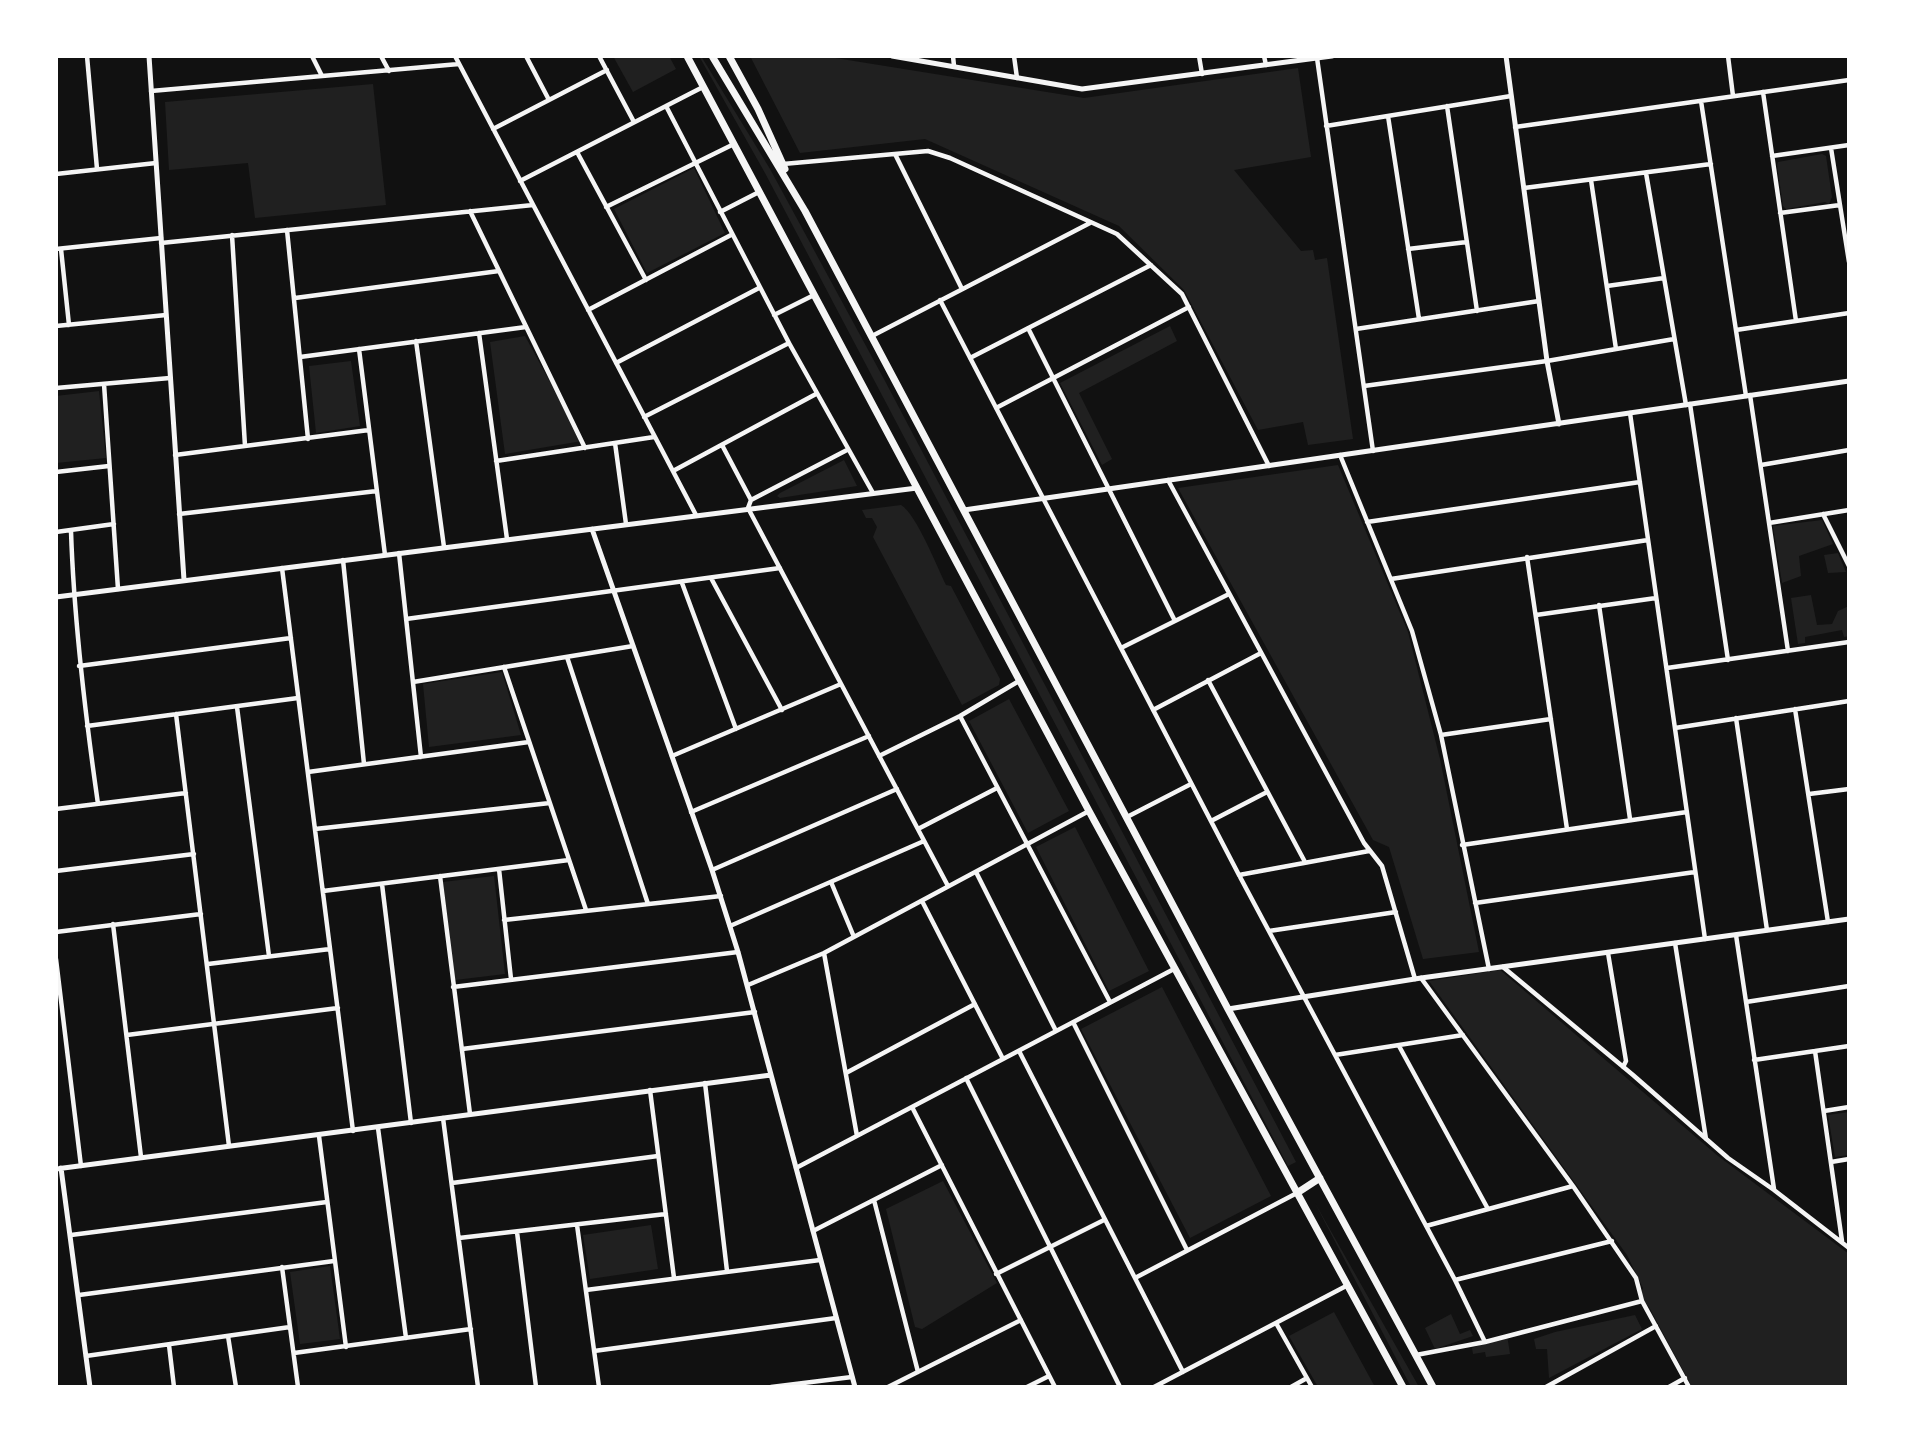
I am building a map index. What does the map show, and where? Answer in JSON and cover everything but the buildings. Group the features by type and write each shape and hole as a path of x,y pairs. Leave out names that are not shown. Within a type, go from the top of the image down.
{"highway":[{"path":"687,56 1088,811 1403,1387"},
{"path":"712,56 805,211"},
{"path":"729,56 758,109 805,211 1228,1009 1433,1387"},
{"path":"1297,1193 1320,1178"}],"street":[{"path":"88,56 97,169"},
{"path":"149,56 184,580"},
{"path":"312,56 322,76"},
{"path":"381,56 389,71"},
{"path":"455,56 696,515"},
{"path":"526,56 549,100"},
{"path":"599,56 634,122"},
{"path":"892,56 1082,89 1332,56"},
{"path":"953,56 954,66"},
{"path":"1014,56 1017,78"},
{"path":"1199,56 1202,74"},
{"path":"1264,56 1266,65"},
{"path":"1506,56 1547,360 1559,424"},
{"path":"1728,56 1733,96"},
{"path":"1317,58 1373,451"},
{"path":"151,91 459,64"},
{"path":"493,129 607,70"},
{"path":"1515,127 1849,80"},
{"path":"520,181 704,87"},
{"path":"1763,92 1796,321"},
{"path":"1326,125 1511,96"},
{"path":"1701,101 1788,651"},
{"path":"666,106 759,288 873,493"},
{"path":"1447,106 1477,311"},
{"path":"1388,116 1419,319"},
{"path":"606,207 734,144"},
{"path":"1772,156 1849,145"},
{"path":"1831,148 1849,262"},
{"path":"782,164 928,151 1117,234 1182,293 1269,466"},
{"path":"577,152 646,280"},
{"path":"895,154 962,289"},
{"path":"56,174 156,163"},
{"path":"1524,188 1711,164"},
{"path":"1646,173 1688,405 1728,660"},
{"path":"1591,179 1616,349"},
{"path":"720,212 760,192"},
{"path":"69,325 58,249 287,230 533,205"},
{"path":"1780,213 1840,205"},
{"path":"470,211 585,448"},
{"path":"872,336 1091,222"},
{"path":"287,230 308,439"},
{"path":"232,235 245,446"},
{"path":"588,310 732,235"},
{"path":"1408,249 1466,242"},
{"path":"970,358 1151,265"},
{"path":"295,298 499,271"},
{"path":"1606,286 1664,278"},
{"path":"616,363 759,288"},
{"path":"774,315 814,295"},
{"path":"940,300 1239,875 1455,1280 1485,1342"},
{"path":"1356,329 1539,301"},
{"path":"996,408 1189,307"},
{"path":"1736,330 1849,313"},
{"path":"56,326 166,315"},
{"path":"300,357 526,327"},
{"path":"1028,328 1175,621"},
{"path":"479,333 507,540"},
{"path":"1364,386 1674,339"},
{"path":"416,341 444,547"},
{"path":"644,417 789,343"},
{"path":"359,349 385,555"},
{"path":"56,388 170,378"},
{"path":"964,510 1849,381"},
{"path":"104,384 118,589"},
{"path":"673,471 816,394"},
{"path":"1630,413 1705,939"},
{"path":"175,455 369,430"},
{"path":"496,461 654,437"},
{"path":"615,443 626,524"},
{"path":"722,444 751,500"},
{"path":"847,450 751,500 748,508 948,886"},
{"path":"1760,465 1849,450"},
{"path":"1340,455 1412,631 1440,735 1489,969"},
{"path":"56,472 110,466"},
{"path":"1168,480 1369,850 1382,866 1418,978 1463,1035 1612,1241 1636,1278 1642,1301 1689,1387"},
{"path":"1367,522 1640,482"},
{"path":"56,597 917,488"},
{"path":"179,514 377,491"},
{"path":"1769,523 1849,510"},
{"path":"1824,514 1849,565"},
{"path":"56,532 114,524"},
{"path":"592,529 721,896 748,985 855,1387"},
{"path":"71,531 79,666 98,804"},
{"path":"1391,579 1648,540"},
{"path":"400,553 421,757"},
{"path":"1527,557 1567,829"},
{"path":"343,560 364,764"},
{"path":"282,568 353,1131"},
{"path":"407,619 780,568"},
{"path":"711,578 782,710"},
{"path":"682,583 736,729"},
{"path":"1121,648 1229,594"},
{"path":"1536,615 1656,598"},
{"path":"1599,605 1630,819"},
{"path":"79,666 291,638"},
{"path":"1667,668 1849,642"},
{"path":"413,682 633,646"},
{"path":"1153,710 1261,653"},
{"path":"567,657 648,904"},
{"path":"503,667 586,910"},
{"path":"1208,680 1305,862"},
{"path":"879,756 960,716 1019,681"},
{"path":"672,757 841,684"},
{"path":"87,726 298,698"},
{"path":"1675,728 1849,701"},
{"path":"237,707 270,956"},
{"path":"1796,709 1828,922"},
{"path":"176,714 229,1146"},
{"path":"960,716 1110,1002"},
{"path":"1736,718 1767,930"},
{"path":"1440,735 1551,719"},
{"path":"691,812 869,736"},
{"path":"308,772 529,742"},
{"path":"1126,817 1191,783"},
{"path":"918,829 997,788"},
{"path":"712,870 897,789"},
{"path":"1809,794 1849,789"},
{"path":"1211,821 1267,792"},
{"path":"56,809 186,793"},
{"path":"315,829 550,803"},
{"path":"748,985 824,953 1088,811"},
{"path":"1462,845 1687,812"},
{"path":"730,926 924,841"},
{"path":"1239,875 1369,850"},
{"path":"56,870 194,854"},
{"path":"323,891 569,860"},
{"path":"499,869 511,979"},
{"path":"975,872 1056,1031"},
{"path":"1475,903 1695,872"},
{"path":"440,876 470,1114"},
{"path":"831,882 854,937"},
{"path":"382,884 411,1123"},
{"path":"504,920 721,896"},
{"path":"922,900 1003,1059"},
{"path":"1269,931 1396,912"},
{"path":"56,932 201,914"},
{"path":"1228,1009 1418,978 1849,919"},
{"path":"113,924 141,1157"},
{"path":"1736,934 1774,1190"},
{"path":"1675,943 1706,1139"},
{"path":"208,964 330,949"},
{"path":"453,987 738,952"},
{"path":"824,953 857,1136"},
{"path":"1608,953 1626,1061 1623,1067"},
{"path":"56,958 81,1166"},
{"path":"1502,967 1728,1158 1849,1248"},
{"path":"796,1168 1174,969"},
{"path":"1746,1002 1849,986"},
{"path":"846,1073 975,1004"},
{"path":"127,1035 338,1008"},
{"path":"462,1049 755,1012"},
{"path":"1073,1022 1187,1250"},
{"path":"1335,1055 1463,1035"},
{"path":"1399,1046 1488,1209"},
{"path":"1755,1060 1849,1046"},
{"path":"1019,1051 1183,1372"},
{"path":"1815,1051 1842,1242"},
{"path":"90,1387 71,1236 58,1168 319,1136 771,1074"},
{"path":"966,1078 1120,1387"},
{"path":"705,1083 727,1271"},
{"path":"650,1090 674,1278"},
{"path":"912,1107 1055,1387"},
{"path":"1824,1111 1849,1107"},
{"path":"443,1118 478,1387"},
{"path":"378,1128 406,1338"},
{"path":"319,1136 346,1347"},
{"path":"452,1183 658,1156"},
{"path":"1831,1162 1849,1159"},
{"path":"813,1231 942,1165"},
{"path":"1426,1226 1573,1185"},
{"path":"1135,1278 1297,1193"},
{"path":"874,1200 918,1372"},
{"path":"71,1236 327,1202"},
{"path":"459,1238 666,1214"},
{"path":"996,1274 1104,1220"},
{"path":"577,1225 599,1387"},
{"path":"517,1232 536,1387"},
{"path":"1455,1280 1612,1241"},
{"path":"586,1290 820,1259"},
{"path":"79,1295 334,1261"},
{"path":"282,1268 298,1387"},
{"path":"1154,1387 1348,1286"},
{"path":"1416,1355 1485,1342 1642,1301"},
{"path":"594,1351 836,1318"},
{"path":"888,1387 1021,1320"},
{"path":"1276,1323 1312,1387"},
{"path":"1546,1387 1656,1326"},
{"path":"86,1356 290,1328"},
{"path":"294,1353 471,1329"},
{"path":"228,1336 236,1387"},
{"path":"169,1345 174,1387"},
{"path":"771,1387 852,1377"},
{"path":"1027,1387 1049,1377"},
{"path":"1291,1387 1307,1378"},
{"path":"1669,1387 1685,1378"}],"shaded area":[{"path":"613,56 669,56 676,69 633,92"},
{"path":"699,56 770,169 885,381 1296,1162 1288,1166 765,173"},
{"path":"750,56 823,56 1084,98 1298,68 1311,157 1234,170 1301,251 1313,250 1315,260 1327,258 1353,439 1308,445 1303,422 1258,430 1184,290 1119,226 925,139 800,153"},
{"path":"373,84 386,205 255,218 248,163 169,170 165,102"},
{"path":"1822,154 1826,156 1832,197 1829,204 1825,202 1786,209 1783,206 1778,162"},
{"path":"694,168 725,233 647,273 614,209"},
{"path":"1170,326 1177,341 1079,393 1112,459 1102,465 1060,383"},
{"path":"525,336 582,441 505,454 490,342"},
{"path":"351,361 360,426 316,433 309,366"},
{"path":"99,391 106,458 56,463 56,396"},
{"path":"844,460 857,486 780,498 777,496 780,493"},
{"path":"1338,465 1408,632 1440,759 1479,952 1423,959 1389,847 1373,840 1178,488"},
{"path":"901,505 914,519 946,585 951,586 1000,679 999,685 962,705 873,537 877,527 872,518 866,518 862,510"},
{"path":"1822,520 1833,544 1799,556 1801,576 1782,583 1773,526"},
{"path":"1838,553 1846,572 1828,573 1824,555"},
{"path":"1811,595 1817,625 1832,624 1838,611 1849,606 1849,636 1844,637 1842,630 1805,637 1805,643 1798,644 1791,598"},
{"path":"502,672 521,735 429,747 423,684"},
{"path":"1009,699 1069,811 1028,833 969,721"},
{"path":"1075,827 1149,971 1109,991 1036,847"},
{"path":"494,876 505,974 455,980 443,882"},
{"path":"1500,970 1718,1156 1849,1254 1849,1387 1692,1387 1649,1307 1640,1298 1643,1288 1627,1255 1429,981"},
{"path":"1162,987 1271,1196 1190,1238 1081,1029"},
{"path":"1849,1112 1849,1155 1835,1157 1828,1115"},
{"path":"943,1181 997,1283 922,1329 915,1327 886,1209"},
{"path":"1315,1203 1419,1387 1411,1387"},
{"path":"651,1225 658,1269 590,1279 583,1235"},
{"path":"330,1266 340,1339 300,1344 290,1272"},
{"path":"1334,1312 1375,1387 1318,1387 1289,1336"},
{"path":"1451,1314 1460,1334 1470,1330 1473,1336 1435,1349 1425,1328"},
{"path":"1635,1315 1642,1329 1549,1378 1547,1349 1536,1349 1534,1339"},
{"path":"1507,1335 1510,1354 1486,1357 1485,1352 1473,1354 1472,1348"}]}
